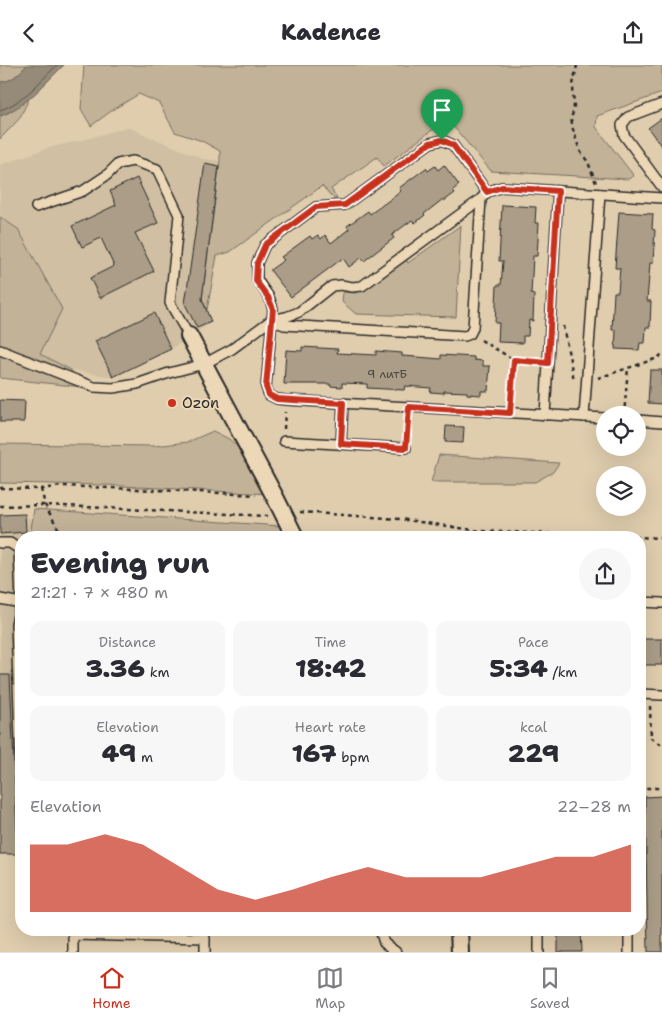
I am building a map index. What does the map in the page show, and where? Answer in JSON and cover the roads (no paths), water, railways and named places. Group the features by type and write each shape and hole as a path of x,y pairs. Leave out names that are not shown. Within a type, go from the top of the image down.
{"street":[{"path":"190,336 292,531"},
{"path":"459,936 460,952"}],"lane":[{"path":"662,104 628,117 622,125 624,135 662,187"},
{"path":"271,320 284,325 465,336 470,333 474,328 484,196 453,145 442,140 430,143 345,205 316,207 265,245 257,263 256,281 273,309 271,320 266,387 269,395 277,399 596,418"},
{"path":"36,207 84,191 107,175 118,164 132,161 156,169 179,215 170,303 190,336"},
{"path":"0,350 94,387 113,388 137,384 168,373 204,364 232,349 271,320 286,317 298,311 332,287 341,285 362,286 484,196 502,187 662,198"},
{"path":"545,415 558,191"},
{"path":"584,417 600,193"},
{"path":"341,444 343,403"},
{"path":"646,421 662,422"},
{"path":"284,441 406,448"},
{"path":"0,543 10,543 15,546"},
{"path":"0,599 15,602"},
{"path":"646,602 662,603"},
{"path":"646,695 662,695"},
{"path":"73,936 73,952"},
{"path":"117,936 205,938 205,952"},
{"path":"382,936 384,943 396,952"},
{"path":"539,936 539,952"},
{"path":"629,936 629,952"}],"water":[{"path":"27,65 64,65 27,101 0,116 0,82 12,79"}],"place":[{"name":"Ozon","path":"172,403"}]}
